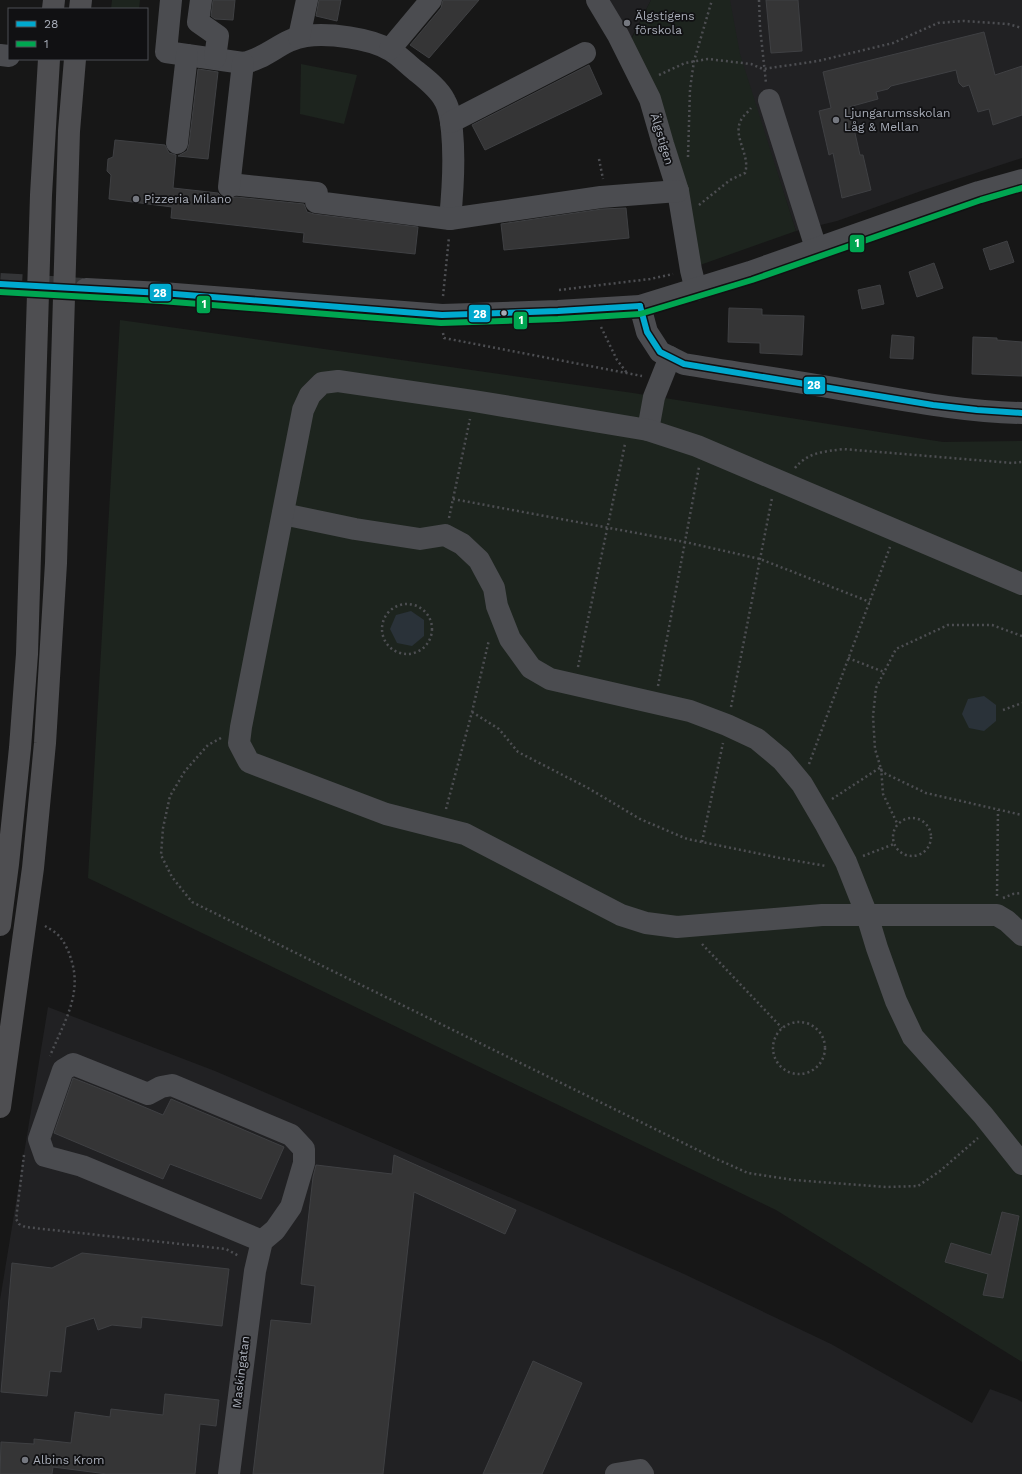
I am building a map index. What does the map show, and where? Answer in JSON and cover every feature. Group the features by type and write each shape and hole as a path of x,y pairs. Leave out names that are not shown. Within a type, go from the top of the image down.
{"highway":[{"path":"0,925 8,864 18,763 26,654 41,195 49,60"},
{"path":"0,1107 33,868 45,743 56,564 68,146 75,60"}],"street":[{"path":"172,0 176,53 177,144"},
{"path":"201,0 198,22 218,36 215,58"},
{"path":"299,37 307,0"},
{"path":"390,49 431,0"},
{"name":"Älgstigen","path":"597,0 618,35 650,99 662,144 678,191 694,280"},
{"path":"176,53 243,63 253,61 279,45 308,35 337,35 356,38 390,49 433,85 445,101 451,122 454,157 454,179 450,219"},
{"path":"451,122 585,53"},
{"path":"243,63 229,185 317,193 316,202 450,219 601,197 678,191"},
{"path":"761,103 816,248"},
{"path":"86,289 162,293 442,315 565,311 640,306 694,280 750,272 979,192 1022,180"},
{"path":"640,306 647,332 660,352 684,364 844,389 939,407 993,413 1022,413"},
{"path":"638,428 654,397 670,357"},
{"path":"1022,584 702,448 638,428 474,401 338,381 322,383 310,395 303,410 239,743 249,762 386,814 465,834 621,915 646,923 677,927 822,915 997,915 1007,921 1022,935"},
{"path":"283,514 355,529 420,539 445,535 462,544 479,560 494,588 497,606 510,639 531,668 550,679 690,711 727,725 757,739 782,760 802,784 846,862 891,986 913,1037 991,1126 1022,1164"},
{"path":"73,1064 148,1094 161,1087 172,1085 291,1135 304,1149 304,1163 291,1207 275,1230 262,1241 82,1166 45,1156 39,1140 62,1070 73,1064"},
{"name":"Maskingatan","path":"229,1474 254,1271 262,1241"},
{"path":"616,1474 640,1470 643,1474"}],"path":[{"path":"688,161 690,89 694,61 712,0"},
{"path":"683,218 730,180 745,173 748,166 738,132 741,121 761,103 763,69 759,0"},
{"path":"643,83 685,63 694,61 708,60 751,64 763,69 818,61 893,43 938,23 964,21 1008,24 1022,28"},
{"path":"443,296 450,219"},
{"path":"554,290 643,280 694,280"},
{"path":"435,296 450,296"},
{"path":"600,326 617,360 627,374"},
{"path":"445,535 474,401"},
{"path":"574,685 606,529 638,428"},
{"path":"654,704 702,448"},
{"path":"702,842 760,559 781,482 794,470 802,459 816,453 842,449 1012,463 1022,462"},
{"path":"453,500 606,529 685,542 760,559 870,602"},
{"path":"802,784 896,530"},
{"path":"410,604 424,610 431,622 431,636 424,648 410,654 396,652 386,643 382,629 385,615 396,606 410,604"},
{"path":"1022,636 992,625 948,625 896,649 876,688 872,716 875,749 882,772 926,793 1022,815"},
{"path":"440,828 472,712 490,636"},
{"path":"848,658 884,672"},
{"path":"1003,710 1022,703"},
{"path":"472,712 499,729 518,752 588,788 640,819 687,839 780,858 829,866 846,862 894,844"},
{"path":"241,727 208,745 185,771 170,796 163,828 161,855 172,877 192,902 712,1157 748,1173 794,1180 886,1187 918,1186 945,1167 991,1126"},
{"path":"816,809 881,767"},
{"path":"881,767 883,794 897,823"},
{"path":"998,810 997,901 1013,894 1022,893"},
{"path":"907,817 920,819 929,827 931,839 926,850 916,856 903,855 894,847 894,844 892,834 897,823 907,817"},
{"path":"45,926 60,936 69,952 76,978 71,1006 48,1060"},
{"path":"685,926 782,1028"},
{"path":"795,1022 810,1024 821,1034 825,1048 821,1063 810,1073 794,1074 781,1068 777,1062 773,1055 773,1040 782,1028 795,1022"},
{"path":"25,1148 16,1219 19,1224 25,1227 226,1249 237,1254 254,1271"}],"shaded area":[{"path":"112,0 140,0 139,8 111,8"},
{"name":"Älgstigens förskola","path":"601,0 651,0 627,46"},
{"path":"651,0 730,0 740,54 796,231 700,265 627,48"},
{"path":"729,0 1022,0 1022,158 921,191 837,221 796,231 740,58"},
{"path":"301,64 357,75 344,124 300,114"},
{"path":"120,320 633,393 943,442 1022,441 1022,1362 776,1210 88,878"},
{"path":"411,611 424,620 424,636 412,646 397,643 390,629 396,615"},
{"path":"984,696 996,705 996,721 984,731 969,728 962,714 968,699"},
{"path":"48,1007 215,1071 544,1212 684,1274 831,1344 972,1423 990,1389 1017,1399 1022,1402 1022,1474 0,1474 0,1300"}],"building":[{"path":"213,0 235,0 233,20 215,19 211,16"},
{"path":"319,0 341,0 337,21 316,16"},
{"path":"443,0 479,0 429,58 410,45 441,8"},
{"path":"766,0 798,0 802,51 771,53"},
{"name":"Ljungarumsskolan Låg & Mellan","path":"984,32 995,75 1022,66 1022,115 993,125 989,109 978,112 969,85 963,87 959,83 956,70 891,86 888,89 876,92 878,99 849,107 860,155 863,155 871,190 842,198 833,153 829,155 819,111 831,108 823,72"},
{"path":"589,65 602,94 485,150 472,125"},
{"path":"198,69 218,72 208,159 178,156 187,151 189,144"},
{"path":"115,140 165,145 169,153 176,155 173,188 218,193 227,199 236,197 304,204 307,212 314,214 418,227 415,254 303,242 304,233 171,218 172,207 109,199 111,175 107,171 108,159 113,157"},
{"path":"626,208 629,238 504,250 501,224 602,209"},
{"path":"1007,241 1014,262 990,270 983,249"},
{"path":"934,263 943,288 917,297 909,272"},
{"path":"880,285 884,304 862,309 858,290"},
{"path":"729,308 762,309 762,315 804,316 802,355 760,353 760,343 728,342"},
{"path":"892,335 914,337 913,359 890,358"},
{"path":"973,337 997,338 997,340 1022,342 1022,376 972,374"},
{"path":"73,1078 163,1115 171,1099 284,1147 261,1199 170,1164 163,1179 54,1133"},
{"path":"394,1155 516,1210 505,1234 414,1192 383,1474 253,1474 271,1320 311,1324 315,1286 301,1284 313,1177 316,1165 392,1174"},
{"path":"1002,1212 1019,1216 1003,1298 983,1295 988,1274 945,1262 951,1243 991,1255"},
{"path":"82,1253 229,1269 222,1326 142,1317 141,1328 112,1325 98,1330 94,1318 66,1327 61,1372 50,1371 47,1396 1,1392 12,1263 52,1268"},
{"path":"533,1361 582,1383 542,1474 483,1474"},
{"path":"165,1394 219,1400 216,1426 200,1424 195,1474 107,1474 53,1467 52,1474 0,1474 1,1442 34,1444 34,1439 71,1443 75,1412 110,1417 111,1409 163,1415"}],"tunnel":[{"path":"0,284 83,289"}],"transit line":[{"name":"1","path":"0,292 161,301 441,323 558,319 640,314 752,280 981,200 1022,188"},
{"name":"28","path":"0,284 162,293 442,315 558,311 640,306"},
{"name":"28","path":"640,306 647,332 660,352 684,364 933,405 1022,413"}],"place":[{"name":"Älgstigens förskola","path":"627,23"},
{"name":"Ljungarumsskolan Låg & Mellan","path":"836,120"},
{"name":"Pizzeria Milano","path":"136,199"},
{"name":"Albins Krom","path":"25,1460"}]}
